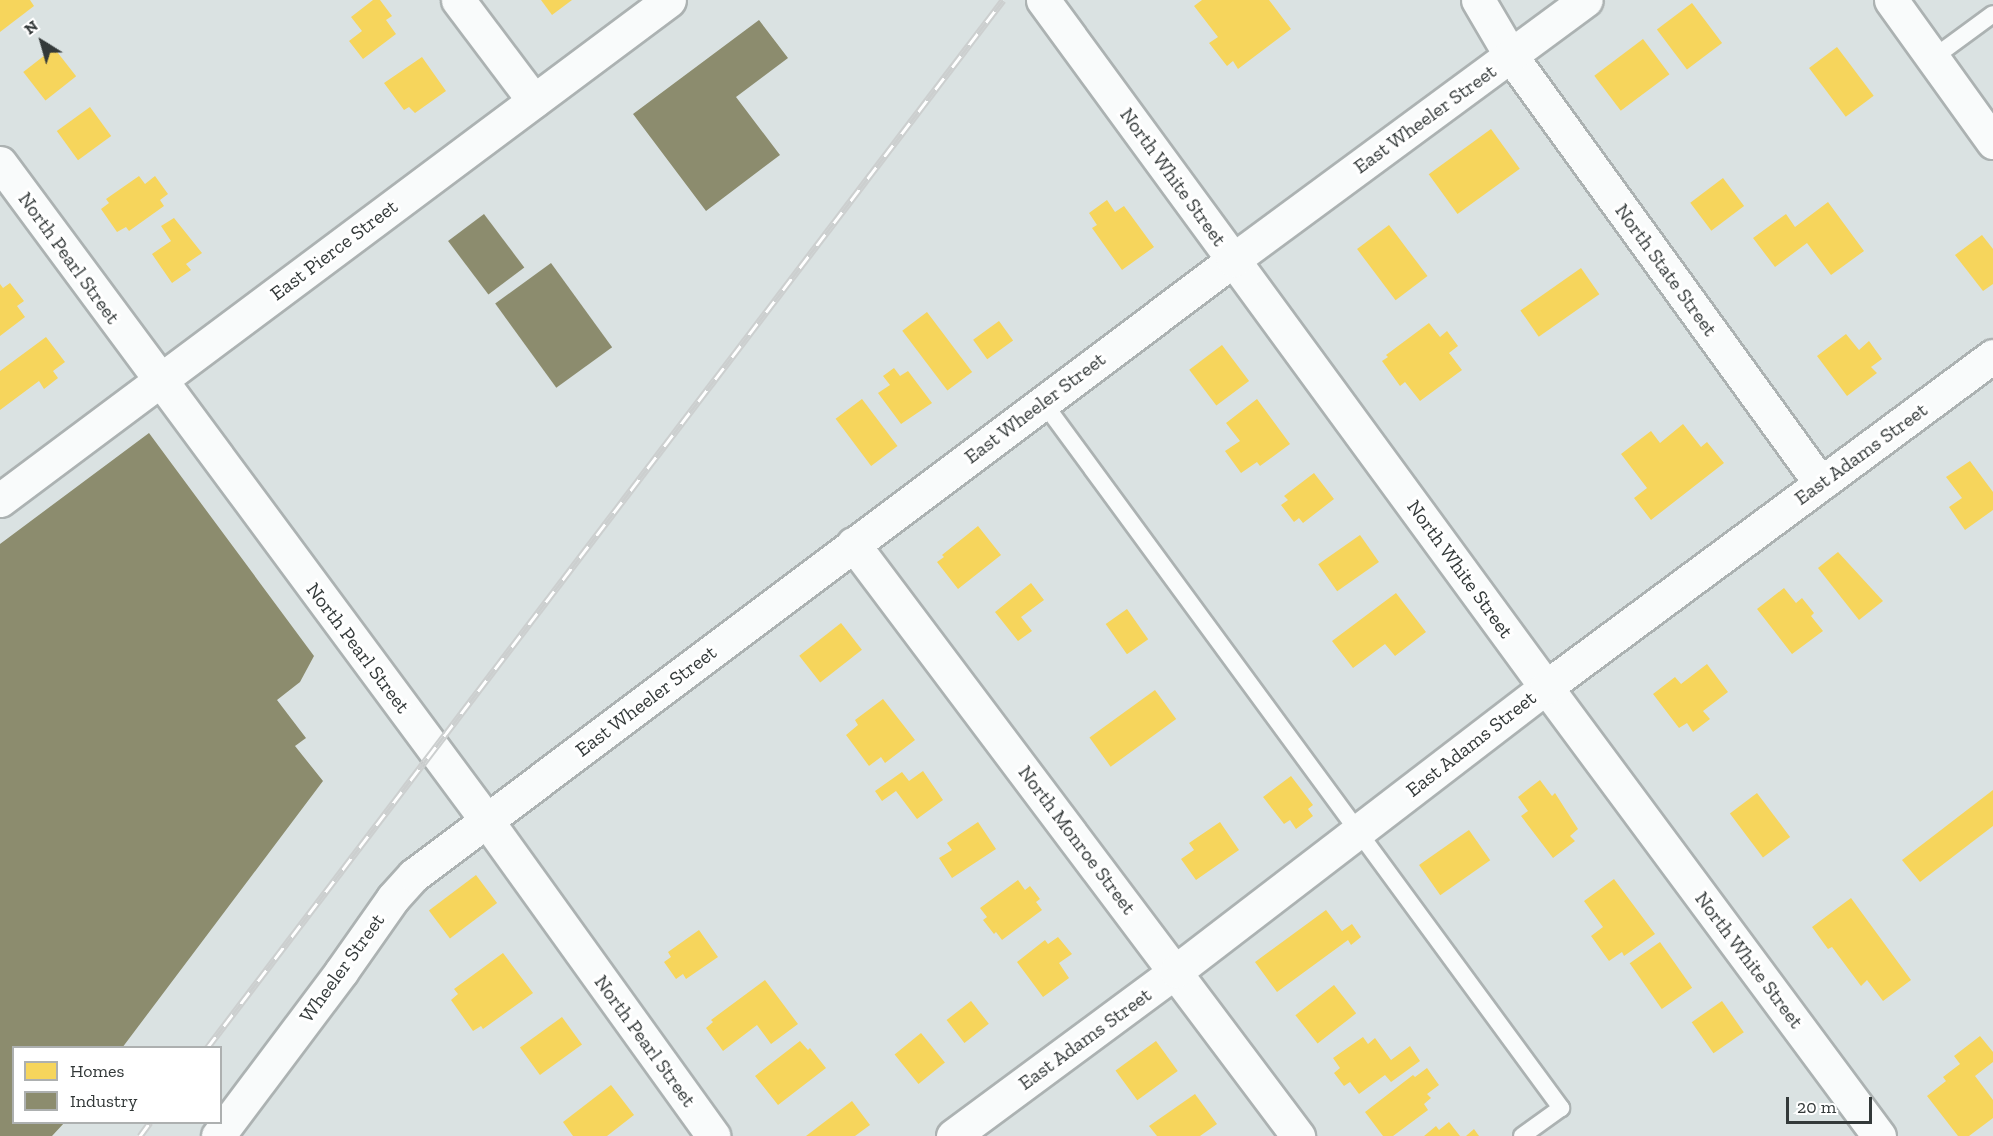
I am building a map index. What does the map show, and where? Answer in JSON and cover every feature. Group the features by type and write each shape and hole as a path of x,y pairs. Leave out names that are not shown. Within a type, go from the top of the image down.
{"street":[{"path":"458,0 534,101"},
{"name":"East Pierce Street","path":"0,500 669,0"},
{"name":"North White Street","path":"1043,0 1546,687 1879,1136"},
{"name":"North State Street","path":"1478,0 1511,56 1821,483"},
{"name":"East Wheeler Street","path":"487,821 1233,260 1586,0"},
{"path":"1891,0 1993,142"},
{"name":"North Pearl Street","path":"0,163 487,821 713,1136"},
{"name":"East Adams Street","path":"953,1136 1176,971 1546,687 1993,357"},
{"name":"North Monroe Street","path":"853,544 1298,1136"},
{"name":"Wheeler Street","path":"218,1136 341,972 393,898 414,875 487,821"}],"lane":[{"path":"1933,58 1993,14"},
{"path":"1043,402 1561,1108 1522,1136"}],"building: Homes":[{"path":"0,0 30,0 34,6 0,32"},
{"path":"373,0 380,0 392,16 386,20 396,34 363,59 349,41 362,31 351,17"},
{"path":"541,0 572,0 552,15"},
{"path":"1202,0 1269,0 1291,29 1238,69 1233,61 1227,66 1209,43 1218,37 1194,6"},
{"path":"1692,3 1722,43 1687,69 1657,29"},
{"path":"1643,39 1669,74 1621,111 1594,76"},
{"path":"1837,47 1874,96 1846,117 1809,68"},
{"path":"54,48 76,76 45,100 23,72"},
{"path":"422,57 446,91 415,113 409,107 404,110 384,83"},
{"path":"90,107 111,136 78,160 57,131"},
{"path":"1491,129 1520,169 1458,214 1429,174"},
{"path":"139,176 145,184 155,176 168,194 160,200 164,206 129,231 126,227 117,232 101,209 109,203 106,199"},
{"path":"1723,178 1744,206 1711,231 1690,203"},
{"path":"1107,200 1115,212 1124,206 1154,247 1122,270 1092,228 1097,225 1089,213"},
{"path":"1828,202 1864,251 1831,275 1807,243 1775,267 1753,238 1786,214 1795,227"},
{"path":"174,218 202,253 186,264 191,270 172,283 152,254 171,241 161,226"},
{"path":"1389,225 1428,276 1396,300 1357,249"},
{"path":"1982,235 1993,249 1993,284 1983,291 1955,255"},
{"path":"1581,268 1599,294 1539,337 1520,310"},
{"path":"10,283 24,301 17,306 25,317 0,336 0,284 3,288"},
{"path":"927,312 972,372 947,391 902,331"},
{"path":"999,321 1013,340 987,359 973,340"},
{"path":"1429,323 1440,337 1447,331 1458,346 1449,353 1462,370 1420,401 1405,382 1400,386 1382,361 1388,357 1386,355"},
{"path":"1846,334 1859,350 1869,341 1882,359 1871,367 1877,373 1847,396 1817,356"},
{"path":"46,337 65,362 53,371 58,378 44,389 39,381 0,410 0,371"},
{"path":"1222,345 1249,381 1216,406 1189,370"},
{"path":"894,368 900,376 908,371 932,403 901,424 878,393 890,385 883,376"},
{"path":"862,399 898,446 871,466 836,419"},
{"path":"1257,399 1290,444 1260,466 1257,462 1241,473 1225,451 1240,441 1226,423"},
{"path":"1683,424 1701,447 1707,442 1724,463 1651,520 1634,498 1647,488 1621,454 1651,431 1660,443"},
{"path":"1970,461 1993,492 1993,510 1965,530 1949,507 1962,498 1946,477"},
{"path":"1314,473 1334,499 1303,523 1299,518 1294,522 1281,505 1288,500 1284,496"},
{"path":"978,526 1001,555 958,589 937,562 944,557 942,555"},
{"path":"1360,535 1379,562 1337,591 1318,564"},
{"path":"1838,552 1883,601 1859,620 1818,568"},
{"path":"1031,583 1044,600 1021,617 1032,631 1018,641 995,612"},
{"path":"1784,588 1796,603 1802,598 1814,613 1811,616 1823,631 1792,654 1757,609"},
{"path":"1396,593 1426,632 1395,656 1385,644 1353,668 1332,641"},
{"path":"1127,609 1148,639 1127,654 1106,624"},
{"path":"841,623 862,650 820,682 799,656"},
{"path":"1707,664 1728,692 1703,711 1710,719 1693,732 1687,723 1679,728 1653,694 1675,677 1681,684"},
{"path":"1155,690 1176,719 1111,767 1089,738"},
{"path":"883,699 915,740 885,763 881,757 869,766 846,735 858,725 855,720"},
{"path":"923,771 943,800 917,819 896,791 882,801 875,791 902,772 909,781"},
{"path":"1291,776 1313,805 1308,809 1313,816 1296,829 1290,820 1284,824 1263,797"},
{"path":"1540,780 1552,796 1555,793 1578,829 1570,836 1575,841 1553,858 1521,816 1528,811 1518,797"},
{"path":"1993,790 1993,826 1920,882 1902,860"},
{"path":"1757,793 1790,837 1763,857 1730,813"},
{"path":"978,822 996,849 952,878 939,858 952,850 947,843"},
{"path":"1220,822 1239,850 1196,880 1181,859 1194,850 1189,843"},
{"path":"1469,830 1490,860 1440,895 1419,865"},
{"path":"476,875 497,903 450,938 429,911"},
{"path":"1614,879 1655,934 1624,956 1622,952 1609,961 1591,936 1603,927 1584,901"},
{"path":"1018,880 1025,890 1030,886 1040,899 1036,902 1042,910 1002,940 983,920 987,917 980,908"},
{"path":"1851,898 1911,980 1883,1001 1867,980 1861,986 1832,947 1828,949 1812,927"},
{"path":"1326,910 1342,931 1352,924 1361,937 1351,945 1348,940 1277,992 1255,962"},
{"path":"699,930 718,957 686,979 683,974 676,979 664,962 671,957 668,952"},
{"path":"1058,937 1072,954 1059,963 1069,978 1043,997 1017,962 1045,940 1048,944"},
{"path":"1660,942 1692,988 1662,1009 1630,963"},
{"path":"503,953 533,993 483,1029 481,1026 473,1031 451,1000 458,994 454,989"},
{"path":"765,980 798,1024 771,1044 757,1025 723,1051 706,1028 713,1022 711,1020"},
{"path":"1334,985 1356,1013 1318,1044 1295,1015"},
{"path":"971,1001 989,1024 964,1043 947,1020"},
{"path":"1722,1001 1744,1032 1713,1053 1692,1022"},
{"path":"562,1017 582,1045 540,1075 520,1048"},
{"path":"921,1033 945,1063 918,1084 895,1054"},
{"path":"1980,1036 1993,1052 1993,1062 1975,1076 1993,1100 1993,1118 1969,1136 1958,1136 1927,1096 1946,1081 1943,1077 1960,1064 1954,1056"},
{"path":"1363,1037 1368,1044 1375,1038 1391,1060 1410,1046 1420,1061 1391,1082 1385,1075 1359,1094 1350,1082 1344,1086 1334,1073 1340,1068 1333,1058"},
{"path":"800,1041 808,1050 810,1048 826,1068 778,1105 755,1076"},
{"path":"1156,1041 1178,1071 1137,1100 1116,1070"},
{"path":"1427,1068 1439,1085 1427,1094 1431,1098 1424,1104 1428,1110 1393,1136 1383,1136 1365,1112 1413,1075 1415,1077"},
{"path":"611,1085 634,1115 607,1136 573,1136 563,1122"},
{"path":"1195,1094 1217,1124 1200,1136 1157,1136 1149,1126"},
{"path":"852,1101 870,1125 855,1136 806,1136"},
{"path":"1449,1122 1460,1136 1424,1136 1436,1126 1439,1130"},
{"path":"1474,1129 1479,1136 1466,1136"}],"building: Industry":[{"path":"759,20 788,58 736,97 780,155 706,211 633,114"},
{"path":"484,214 524,268 488,295 448,241"},
{"path":"551,263 612,347 556,388 495,304"},
{"path":"149,433 314,656 300,682 277,700 306,738 295,746 323,781 124,1046 12,1046 12,1124 63,1124 52,1136 0,1136 0,544"}],"railway":[{"path":"209,1046 1003,0"},
{"path":"140,1136 149,1124"}]}
